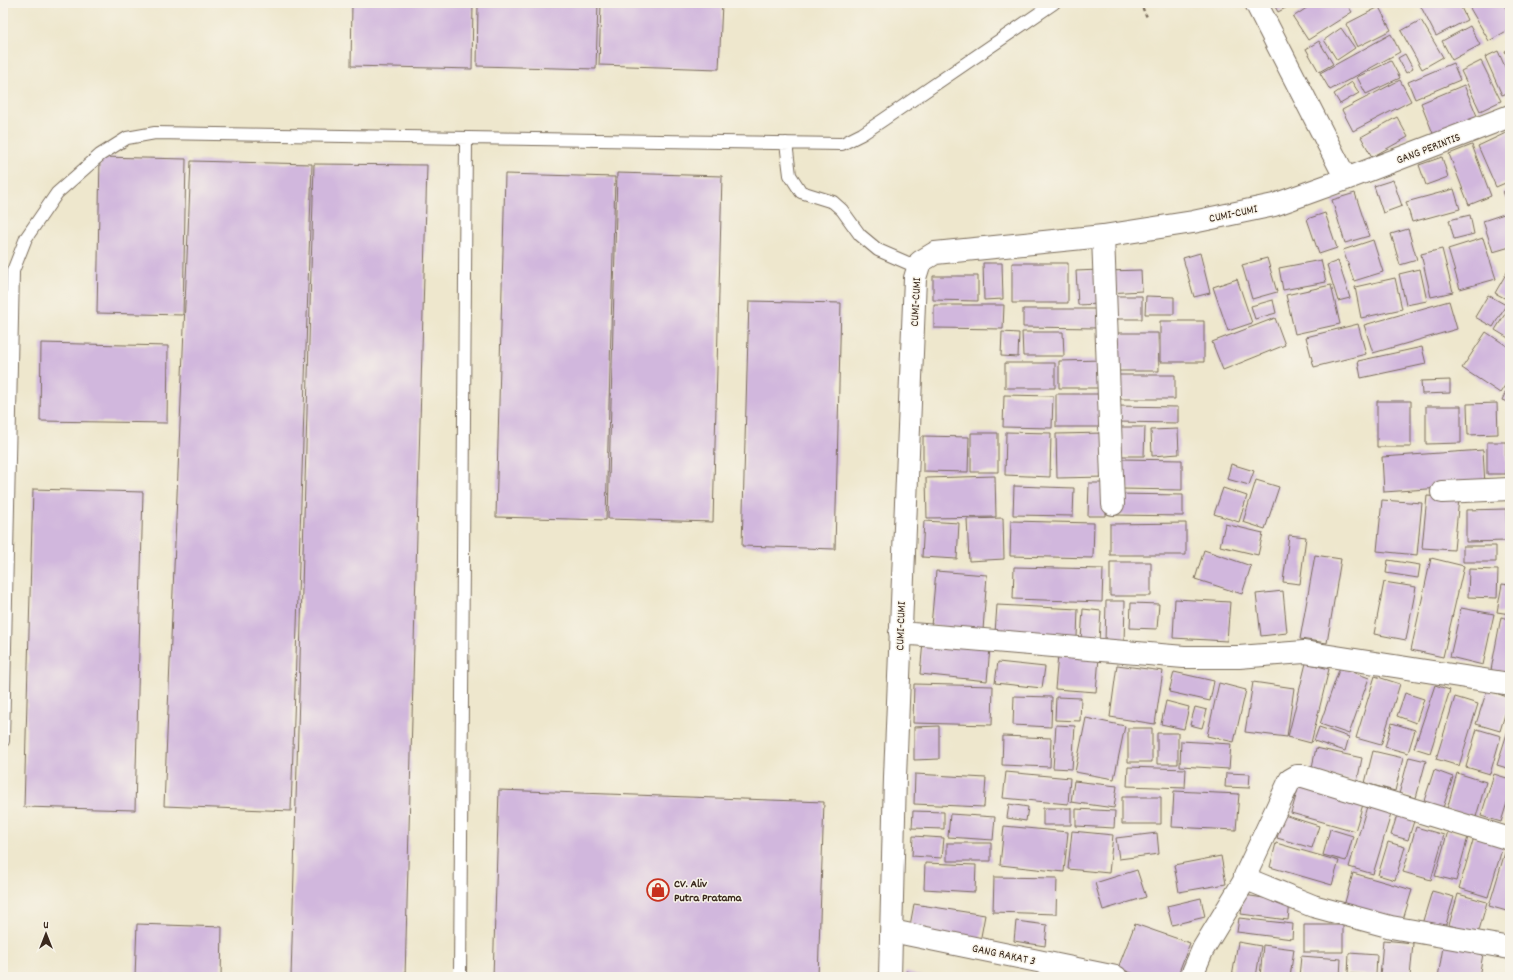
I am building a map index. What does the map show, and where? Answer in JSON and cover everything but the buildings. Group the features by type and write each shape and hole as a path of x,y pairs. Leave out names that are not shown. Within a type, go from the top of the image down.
{"street":[{"path":"1256,3 1346,179"},
{"name":"GANG PERINTIS","path":"1346,179 1510,116"},
{"name":"CUMI-CUMI","path":"890,977 900,633 917,267 925,258 935,253 1103,236 1193,222 1274,205 1346,179"},
{"path":"1103,236 1113,504"},
{"path":"1442,492 1510,489"},
{"path":"900,633 1184,657 1239,658 1304,652 1510,684"},
{"path":"1191,977 1203,949 1246,878 1245,872 1290,780 1297,776 1303,776 1510,839"},
{"path":"1246,878 1313,906 1391,927 1510,948"},
{"name":"GANG RAKAT 3","path":"892,930 1116,977"}],"lane":[{"path":"3,741 13,271 26,238 57,194 100,155 127,138 155,133 842,144 862,134 1054,3"},
{"path":"460,977 466,138"},
{"path":"786,143 790,175 801,192 833,202 842,210 860,234 878,250 917,267"}],"path":[{"path":"1140,3 1147,17"}],"place":[{"name":"CV. Aliv Putra Pratama","path":"658,890"}]}
